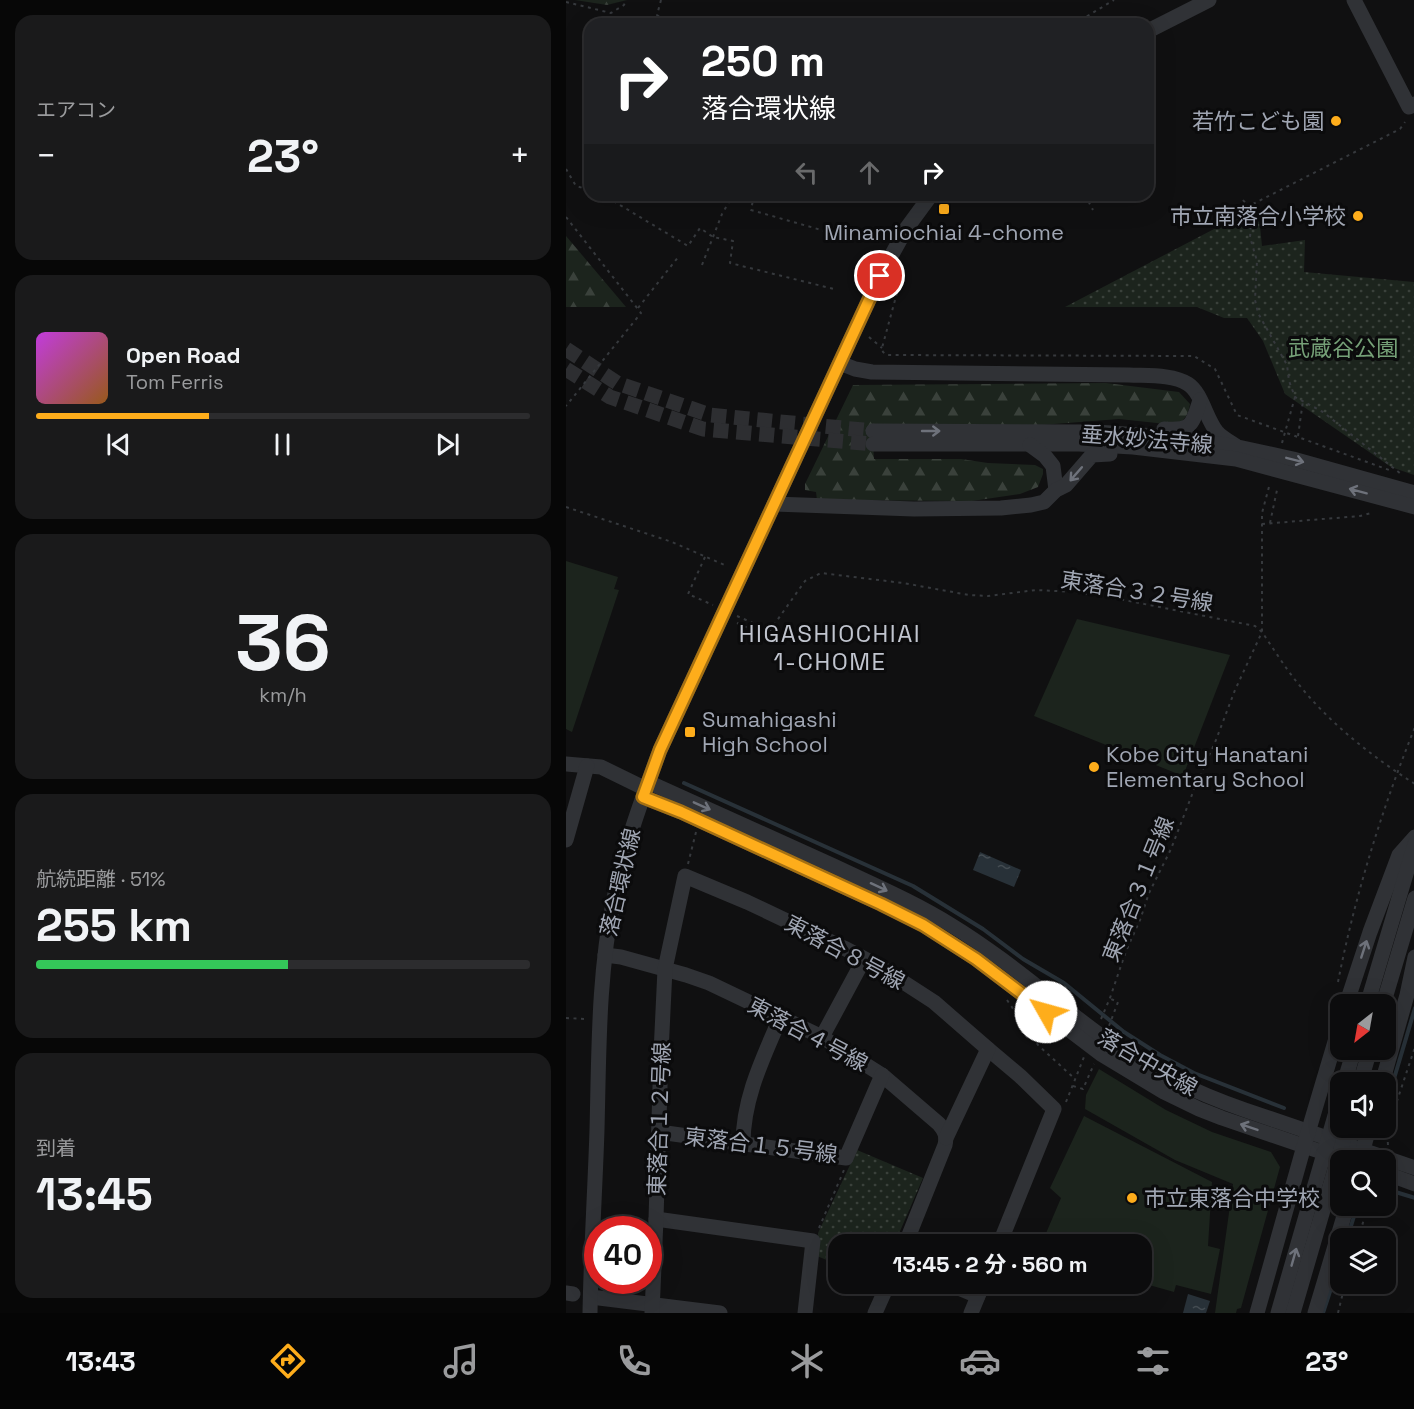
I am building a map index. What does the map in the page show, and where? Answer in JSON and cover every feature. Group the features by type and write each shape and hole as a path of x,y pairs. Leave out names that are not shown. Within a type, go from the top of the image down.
{"street":[{"path":"1154,28 1209,0"},
{"path":"1354,0 1409,107 1415,104"},
{"name":"落合環状線","path":"590,1313 600,1009 613,900 626,847 660,750 774,504 890,255 926,201"},
{"path":"840,363 872,372 1129,375 1161,376 1181,380 1196,392 1217,433 1238,447"},
{"path":"1096,432 1182,430 1193,420 1200,400"},
{"name":"垂水妙法寺線","path":"1415,493 1293,459 1238,447 1170,437 1096,432 873,438 1133,447 1236,459 1415,507"},
{"path":"1030,445 1045,456 1053,466 1056,490"},
{"path":"774,504 914,509 1001,508 1040,504 1056,490 1066,485 1092,455 1167,451"},
{"name":"落合中央線","path":"566,764 601,767 646,789 870,882 936,916 983,946 1126,1053 1178,1083 1236,1107 1330,1152"},
{"path":"566,840 587,766"},
{"path":"1350,994 1399,855 1415,837"},
{"path":"1386,994 1408,902 1415,844"},
{"path":"665,969 684,876"},
{"name":"東落合８号線","path":"684,876 747,902 880,967 934,1002 1054,1108 1003,1234"},
{"path":"1371,994 1408,902"},
{"name":"東落合４号線","path":"605,954 709,983 822,1036 882,1074 939,1124 945,1131 946,1138"},
{"path":"1385,1072 1407,995 1415,957"},
{"path":"822,1036 864,959"},
{"name":"東落合１２号線","path":"656,1216 665,969"},
{"path":"743,1144 750,1093 780,1016"},
{"path":"910,1234 946,1138 988,1049"},
{"path":"1257,1313 1330,1059"},
{"name":"東落合１５号線","path":"659,1132 846,1158 882,1074"},
{"path":"1278,1313 1330,1133"},
{"path":"1293,1313 1344,1138"},
{"name":"落合中央線","path":"1306,1139 1344,1150"},
{"name":"落合中央線","path":"1396,1163 1415,1167"},
{"path":"1396,1177 1415,1184"},
{"path":"1315,1313 1344,1216"},
{"path":"662,1220 813,1241 805,1313"},
{"path":"875,1313 884,1294"},
{"path":"971,1313 978,1294"},
{"path":"591,1297 652,1308 720,1313"}],"path":[{"path":"566,2 611,13 624,5 626,0"},
{"path":"661,0 657,15 661,18"},
{"path":"1084,18 1114,0"},
{"path":"1243,200 1247,205 1253,204 1400,129 1405,122"},
{"path":"566,169 576,186 584,188"},
{"path":"612,201 688,246 700,228 713,237 733,241 730,263 834,289"},
{"path":"702,265 730,201"},
{"path":"753,201 751,210 860,241"},
{"path":"1088,201 1093,210"},
{"path":"1253,204 1250,237 1257,261 1255,300 1258,313 1287,365 1289,381 1295,397 1323,412 1403,476"},
{"path":"566,217 641,313 566,406"},
{"path":"637,309 679,256"},
{"path":"869,337 882,348"},
{"path":"1298,437 1303,401"},
{"path":"1270,523 1277,490"},
{"path":"566,507 672,542 727,566"},
{"name":"東落合３１号線","path":"1108,1002 1149,892 1172,849 1235,690 1262,632 1262,513"},
{"path":"1262,524 1360,516 1371,513"},
{"path":"688,594 705,557"},
{"name":"東落合３２号線","path":"737,623 766,636 805,581 821,573 903,583 969,595 988,596 1036,591 1075,592 1255,626 1262,632"},
{"path":"1262,632 1296,682 1324,711 1356,742 1415,784"},
{"path":"1338,984 1353,912 1396,772 1415,727"},
{"path":"684,876 697,830"},
{"path":"1005,998 1038,1045 1075,1079"},
{"path":"1108,1029 1118,1002 1110,998"},
{"path":"566,1018 586,1019"},
{"path":"1388,1149 1386,1131 1415,1047"},
{"path":"1073,1086 1083,1089 1095,1062"},
{"path":"813,1241 846,1165 846,1158"},
{"path":"1338,1313 1343,1294"}],"green space":[{"path":"575,0 627,0 607,5"},
{"name":"武蔵谷公園","path":"1258,206 1262,246 1305,240 1304,272 1414,282 1414,475 1391,467 1285,394 1263,341 1247,318 1224,318 1197,307 1065,307"},
{"path":"566,236 626,307 566,307"},
{"path":"1106,383 1179,392 1190,404 1188,411 1184,419 1176,425 1119,419 1028,426 872,425 874,459 961,459 988,463 1035,465 1043,469 1043,474 1038,487 1020,494 972,501 817,500 816,492 805,490 805,484 853,385"},
{"path":"566,561 618,577 614,589 619,590 572,732 566,729"},
{"path":"1077,619 1230,655 1183,776 1034,716"},
{"path":"1099,1069 1166,1110 1212,1132 1271,1152 1280,1167 1241,1308 1237,1309 1236,1313 1215,1313 1233,1184 1175,1160 1085,1109 1086,1095"},
{"path":"1084,1116 1212,1182 1208,1246 1220,1249 1211,1294 1176,1285 1174,1292 1152,1286 1152,1234 1046,1234 1061,1198 1050,1188"},
{"path":"857,1150 923,1178 899,1234 828,1234 828,1260 817,1256 818,1233"}],"water":[{"path":"980,852 1021,870 1014,887 973,870"},
{"path":"1188,1294 1210,1301 1206,1313 1183,1313"}],"waterway":[{"path":"684,783 913,886 983,929 1023,959 1064,983 1124,1032 1160,1055 1194,1073 1284,1108"},
{"path":"1396,1072 1415,1008"},
{"path":"1396,1192 1415,1198"},
{"path":"1350,1228 1354,1216"},
{"path":"1323,1313 1330,1292"}],"tunnel":[{"path":"566,349 617,383 710,415 873,431"},
{"path":"566,369 610,397 703,429 873,444"}],"place":[{"name":"若竹こども園","path":"1336,121"},
{"name":"Minamiochiai 4-chome","path":"944,209"},
{"name":"市立南落合小学校","path":"1358,216"},
{"name":"Sumahigashi High School","path":"690,732"},
{"name":"Kobe City Hanatani Elementary School","path":"1094,767"},
{"name":"市立東落合中学校","path":"1132,1198"}],"district":[{"name":"HIGASHIOCHIAI 1-CHOME","path":"830,647"}],"route":[{"path":"880,276 660,750 643,797 681,812 906,916 976,959 1046,1012"}]}
